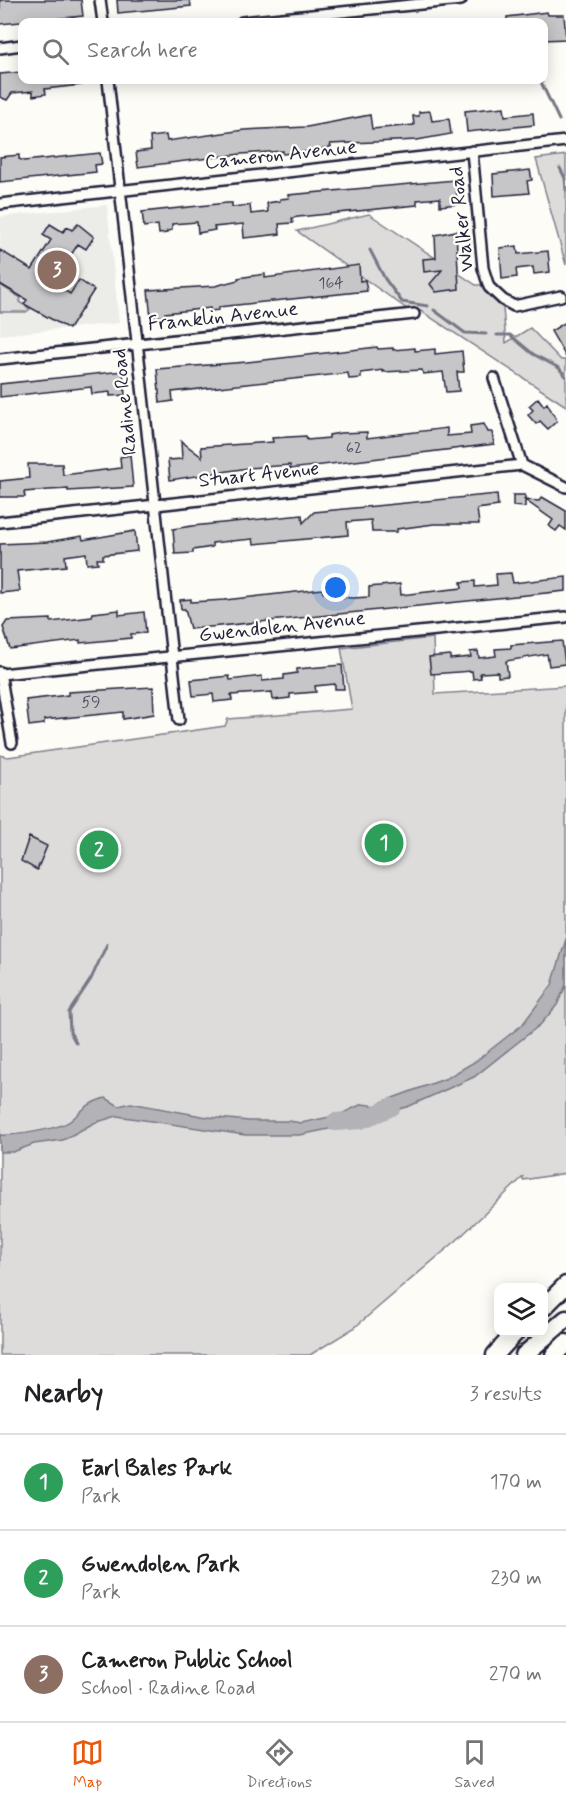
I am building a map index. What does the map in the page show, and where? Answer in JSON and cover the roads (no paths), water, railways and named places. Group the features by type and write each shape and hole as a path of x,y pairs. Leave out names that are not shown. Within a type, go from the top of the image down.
{"highway":[{"path":"548,1302 566,1285"},
{"path":"524,1355 566,1319"},
{"path":"495,1355 511,1337"},
{"path":"554,1355 566,1343"}],"street":[{"path":"100,0 102,18"},
{"path":"282,18 461,0"},
{"path":"0,48 18,46"},
{"name":"Radine Road","path":"108,84 179,720"},
{"name":"Cameron Avenue","path":"0,204 566,141"},
{"name":"Walker Road","path":"472,151 483,268 489,287 503,300 514,306 561,296"},
{"name":"Franklin Avenue","path":"0,359 414,314"},
{"path":"494,378 522,465 566,487"},
{"name":"Stuart Avenue","path":"0,522 522,465"},
{"name":"Gwendolen Avenue","path":"1,673 566,617"},
{"path":"1,673 12,743"}],"waterway":[{"path":"542,84 559,120"},
{"path":"560,168 565,178 566,190"},
{"path":"370,250 385,279 402,302 428,306"},
{"path":"434,310 465,333 486,334"},
{"path":"497,335 510,335 533,354 559,368 566,377"},
{"path":"76,1043 70,1032 69,1012 91,979 107,944"},
{"path":"335,1122 361,1120 392,1107"}],"place":[{"name":"Cameron Public School","path":"57,270"},
{"name":"Earl Bales Park","path":"384,843"},
{"name":"Gwendolen Park","path":"99,850"}]}
